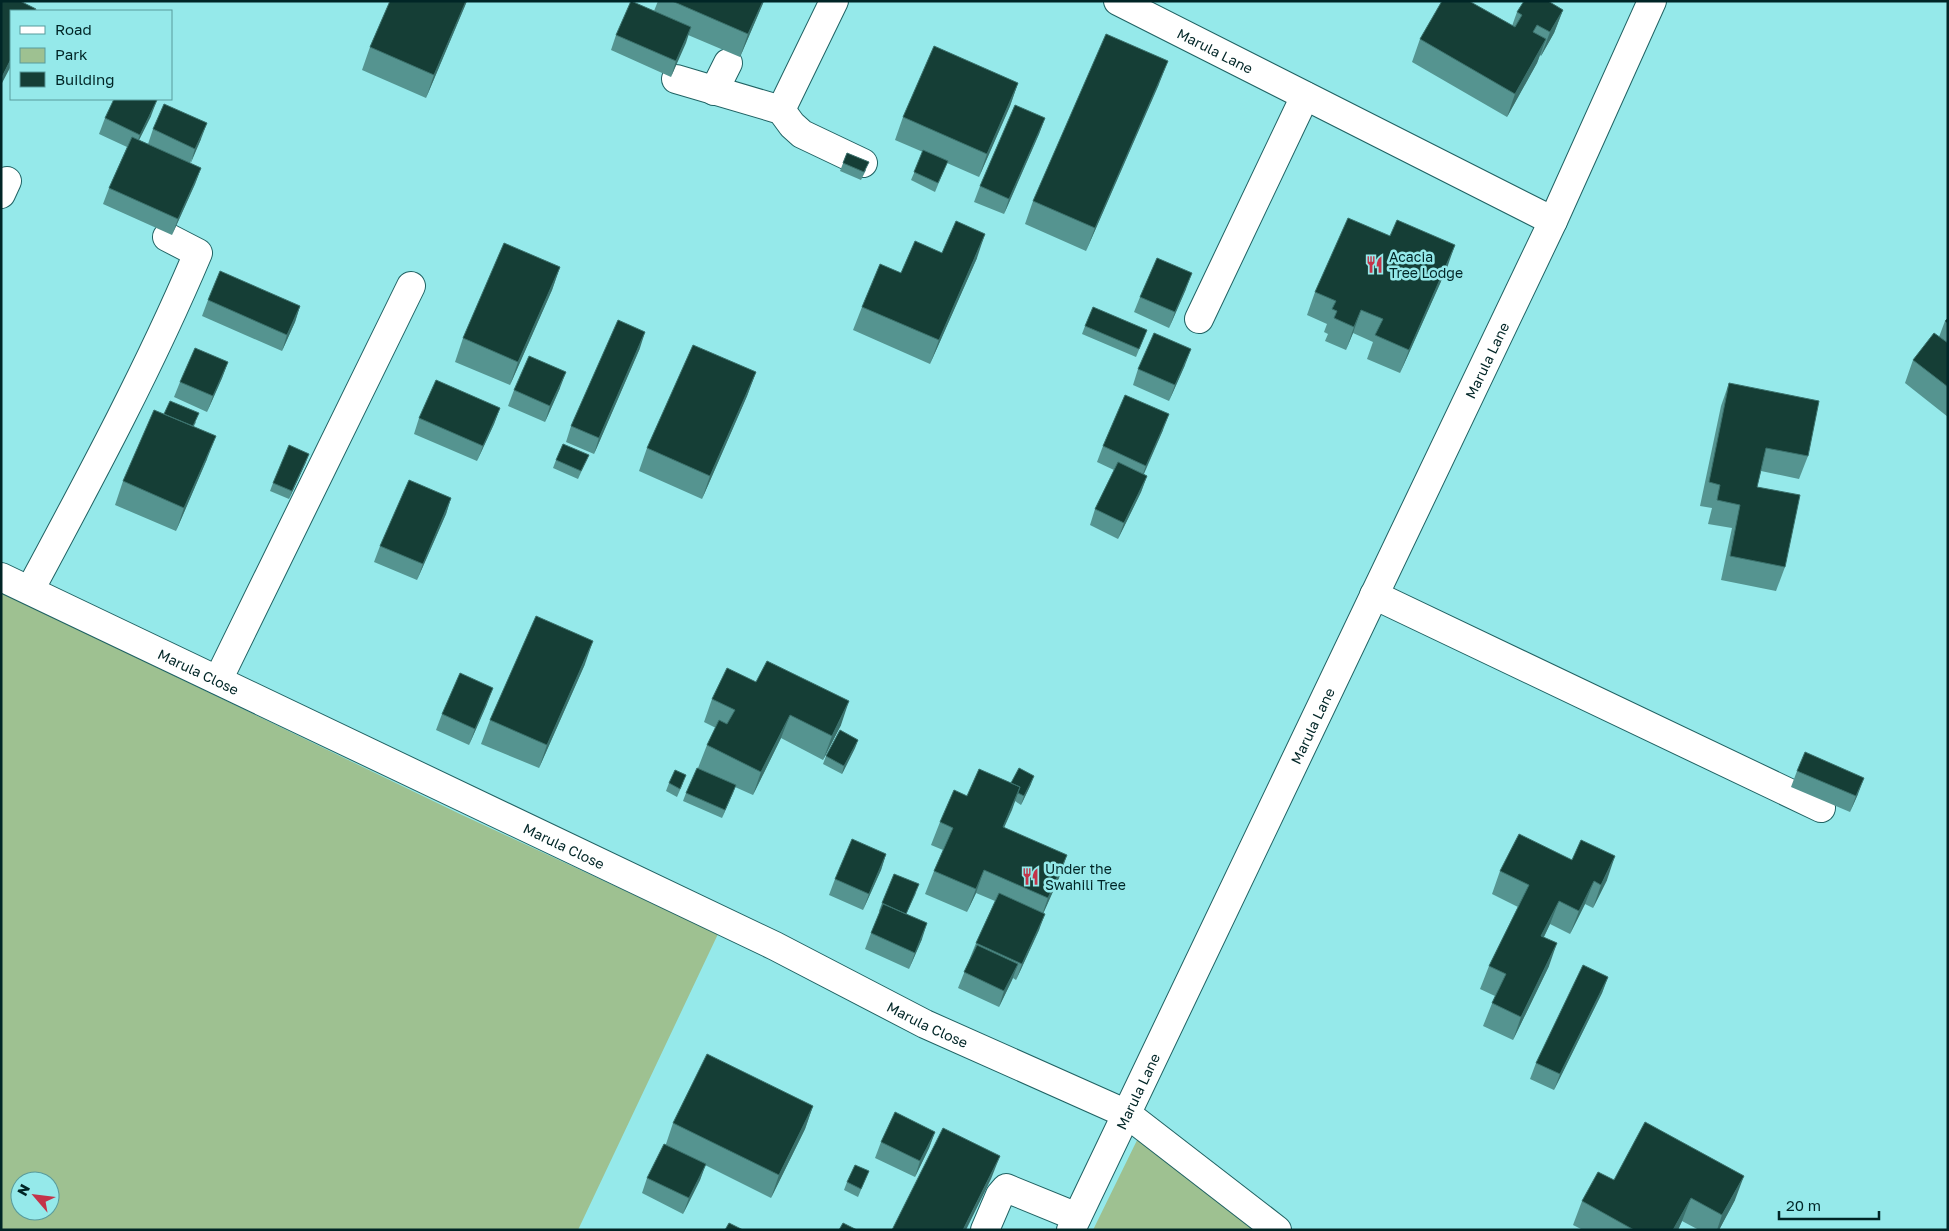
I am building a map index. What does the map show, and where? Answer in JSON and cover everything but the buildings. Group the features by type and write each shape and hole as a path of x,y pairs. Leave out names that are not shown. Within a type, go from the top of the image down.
{"street":[{"path":"781,110 834,1"},
{"name":"Marula Lane","path":"1118,1 1553,221"},
{"name":"Marula Lane","path":"1074,1223 1553,221 1652,1"},
{"path":"714,91 728,63"},
{"path":"676,80 781,110 792,125 802,134 863,163"},
{"path":"1199,319 1305,96"},
{"path":"30,590 173,313 198,253 166,238"},
{"path":"218,680 411,286"},
{"name":"Marula Close","path":"1,577 775,946 925,1024 1127,1114 1277,1230"},
{"path":"1374,594 1820,808"},
{"path":"985,1230 1000,1195 1006,1188 1074,1223"}],"green space":[{"path":"1,592 460,814 718,934 578,1230 1,1230"},
{"path":"1144,1126 1283,1230 1093,1230"}],"place":[{"name":"Acacia Tree Lodge","path":"1375,264"},
{"name":"Under the Swahili Tree","path":"1031,876"}]}
